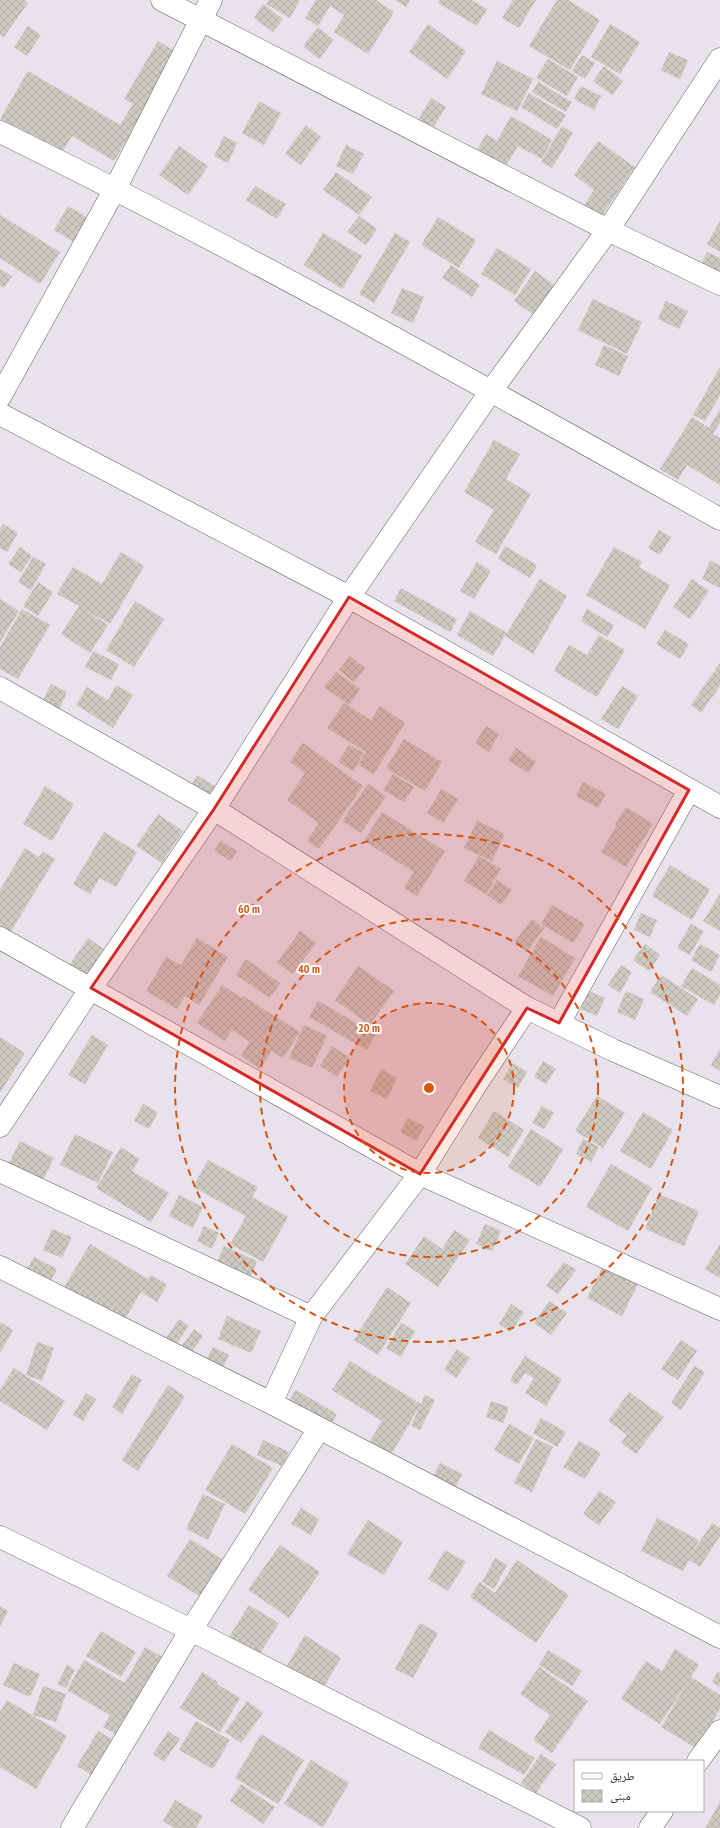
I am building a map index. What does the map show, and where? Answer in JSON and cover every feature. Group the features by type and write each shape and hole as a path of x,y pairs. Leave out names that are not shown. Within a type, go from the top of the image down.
{"street":[{"path":"162,0 608,230 720,284"},
{"path":"0,397 115,189 200,19 211,0"},
{"path":"0,1126 91,988 214,809 349,597 490,391 608,230 720,59"},
{"path":"0,132 115,189 490,391 720,519"},
{"path":"0,414 349,597 720,807"},
{"path":"0,688 214,809 527,1008 613,1050 720,1097"},
{"path":"559,1023 689,790"},
{"path":"0,938 420,1174 720,1309"},
{"path":"271,1404 311,1317 420,1174 475,1086 527,1008"},
{"path":"0,1170 311,1317"},
{"path":"0,1267 271,1404 720,1637"},
{"path":"72,1828 190,1630 319,1429"},
{"path":"0,1537 190,1630 580,1828"},
{"path":"699,1760 720,1731"},
{"path":"650,1828 661,1812"}],"highlighted area":[{"path":"349,597 689,790 559,1023 527,1008 420,1174 91,988 214,809"}],"building":[{"path":"0,0 24,0 28,3 4,37 0,35"},
{"path":"269,0 300,0 290,18 266,4"},
{"path":"316,0 376,0 394,12 368,54 334,32 344,15 330,6 318,26 305,18"},
{"path":"395,0 410,0 406,7"},
{"path":"440,0 471,0 487,9 477,26 438,3"},
{"path":"513,0 536,0 519,28 502,18"},
{"path":"557,0 568,0 600,20 570,70 529,46"},
{"path":"263,4 283,19 273,32 254,18"},
{"path":"428,24 466,51 447,79 409,52"},
{"path":"610,24 640,42 620,74 591,57"},
{"path":"28,26 41,35 27,56 14,47"},
{"path":"318,27 334,40 319,59 303,46"},
{"path":"158,41 178,53 114,161 72,136 61,154 0,119 28,71 120,125 133,104 124,99"},
{"path":"669,52 688,60 680,79 661,70"},
{"path":"582,55 595,63 585,79 572,71"},
{"path":"548,59 578,77 567,96 536,78"},
{"path":"497,61 533,79 517,111 481,94"},
{"path":"604,66 623,81 612,95 593,81"},
{"path":"538,82 572,102 566,112 532,92"},
{"path":"581,86 601,96 594,110 574,99"},
{"path":"529,93 566,115 557,129 521,107"},
{"path":"431,98 446,107 431,131 417,122"},
{"path":"259,101 281,113 264,145 242,133"},
{"path":"511,116 552,140 542,159 518,146 506,166 477,150 486,134 497,141"},
{"path":"306,125 321,137 301,165 285,154"},
{"path":"562,126 573,133 552,168 541,162"},
{"path":"224,136 237,143 228,163 214,156"},
{"path":"598,141 635,167 600,218 583,207 594,190 574,175"},
{"path":"346,145 364,154 353,174 336,166"},
{"path":"179,146 208,166 188,195 159,175"},
{"path":"336,172 372,197 359,215 323,190"},
{"path":"255,186 286,204 277,219 246,200"},
{"path":"68,206 93,221 79,245 54,230"},
{"path":"0,215 60,252 40,284 0,258"},
{"path":"359,216 377,229 366,245 347,232"},
{"path":"438,217 476,240 459,268 421,245"},
{"path":"720,221 720,252 707,244"},
{"path":"323,233 362,256 342,289 304,265"},
{"path":"395,233 410,242 374,303 359,294"},
{"path":"497,248 531,269 515,295 481,274"},
{"path":"707,252 720,258 720,277 700,267"},
{"path":"451,265 480,285 472,297 442,278"},
{"path":"0,269 12,276 4,288 0,286"},
{"path":"535,271 554,285 534,315 514,301"},
{"path":"402,288 424,297 413,323 391,313"},
{"path":"593,299 642,322 627,354 578,330"},
{"path":"666,301 688,311 679,329 658,319"},
{"path":"604,345 628,356 619,376 595,365"},
{"path":"720,367 720,395 705,421 693,415"},
{"path":"720,409 720,422 713,434 720,438 720,485 687,465 678,480 660,469 692,417 709,428"},
{"path":"494,440 520,454 506,479 531,494 496,554 475,542 494,510 464,492"},
{"path":"3,524 18,533 7,552 0,548 0,530"},
{"path":"659,530 671,537 660,555 648,548"},
{"path":"505,546 537,565 530,578 498,559"},
{"path":"20,547 32,556 21,572 8,564"},
{"path":"614,547 642,562 639,567 670,585 645,629 586,595"},
{"path":"121,552 144,566 110,624 85,610 108,625 90,653 61,634 79,606 57,594 73,567 102,584"},
{"path":"33,557 46,564 31,590 18,582"},
{"path":"710,561 720,565 720,588 702,579"},
{"path":"477,562 491,571 474,599 460,591"},
{"path":"540,579 567,596 533,654 505,636 493,656 457,635 470,611 507,633"},
{"path":"692,579 709,591 690,619 673,607"},
{"path":"38,582 53,592 38,616 23,606"},
{"path":"401,588 457,619 450,632 394,601"},
{"path":"0,599 19,611 0,642"},
{"path":"135,601 164,619 134,667 106,650"},
{"path":"22,609 50,625 18,679 0,669 0,647"},
{"path":"587,609 614,625 607,637 581,621"},
{"path":"665,630 689,644 680,659 656,644"},
{"path":"599,635 625,650 597,697 554,671 569,645 587,655"},
{"path":"93,651 119,664 111,680 85,667"},
{"path":"350,656 365,668 354,682 339,670"},
{"path":"720,663 720,686 701,713 691,705"},
{"path":"336,672 360,689 349,705 324,687"},
{"path":"51,684 67,692 55,718 38,710"},
{"path":"116,685 133,695 113,728 76,705 87,687 108,700"},
{"path":"622,686 638,696 618,729 601,719"},
{"path":"344,703 371,720 380,706 405,723 374,774 358,765 366,752 327,728"},
{"path":"486,726 499,734 489,752 475,743"},
{"path":"404,739 442,762 425,791 386,768"},
{"path":"303,743 363,786 319,849 307,841 319,823 287,800 305,773 290,762"},
{"path":"349,745 364,753 353,771 338,762"},
{"path":"516,748 536,762 528,773 508,760"},
{"path":"393,774 414,787 404,802 383,790"},
{"path":"197,775 215,786 205,801 188,790"},
{"path":"583,782 606,794 598,808 576,796"},
{"path":"368,784 386,796 361,833 342,821"},
{"path":"45,786 74,804 52,841 23,824"},
{"path":"441,789 458,799 443,823 427,813"},
{"path":"626,807 653,824 626,867 601,852 617,825 615,824"},
{"path":"382,812 445,851 417,896 404,888 414,872 364,841"},
{"path":"158,814 183,831 162,863 136,846"},
{"path":"477,821 505,834 492,861 464,848"},
{"path":"104,832 137,852 116,887 100,878 90,894 73,884"},
{"path":"221,841 237,851 231,861 214,851"},
{"path":"25,848 39,857 43,852 55,859 10,933 0,927 0,890"},
{"path":"479,856 501,869 486,894 464,881"},
{"path":"670,865 710,889 692,920 652,896"},
{"path":"497,880 512,890 501,905 487,895"},
{"path":"720,894 720,931 703,921"},
{"path":"552,905 585,924 573,943 541,924"},
{"path":"641,913 657,920 650,937 634,930"},
{"path":"532,919 544,928 527,952 514,943"},
{"path":"691,924 704,931 690,955 677,948"},
{"path":"300,931 316,943 293,974 277,963"},
{"path":"541,937 575,958 553,996 518,976"},
{"path":"88,938 104,949 85,977 68,967"},
{"path":"197,938 228,957 199,1005 185,996 177,1009 146,991 166,957 181,965"},
{"path":"645,944 660,955 649,971 633,960"},
{"path":"700,944 720,955 711,972 691,960"},
{"path":"246,959 280,983 270,998 236,975"},
{"path":"621,965 632,972 620,993 608,985"},
{"path":"358,966 394,991 370,1025 335,1000"},
{"path":"692,968 720,985 720,995 714,1005 681,986"},
{"path":"661,975 698,999 687,1016 650,992"},
{"path":"222,985 242,998 243,996 300,1032 283,1058 272,1051 260,1069 241,1056 250,1042 232,1030 225,1041 197,1023"},
{"path":"589,991 605,998 597,1016 581,1009"},
{"path":"626,991 644,999 635,1020 617,1012"},
{"path":"318,1001 376,1034 367,1050 309,1017"},
{"path":"304,1025 327,1036 312,1068 289,1058"},
{"path":"92,1035 108,1045 85,1084 68,1075"},
{"path":"0,1037 25,1053 0,1093"},
{"path":"332,1046 350,1058 337,1077 320,1066"},
{"path":"720,1049 720,1071 711,1065"},
{"path":"543,1061 556,1069 546,1084 534,1077"},
{"path":"513,1063 527,1072 518,1088 503,1079"},
{"path":"381,1069 397,1078 387,1099 370,1091"},
{"path":"597,1096 625,1113 603,1148 575,1131"},
{"path":"143,1104 158,1112 149,1129 134,1121"},
{"path":"542,1106 554,1113 544,1129 532,1123"},
{"path":"494,1111 524,1130 508,1157 478,1138"},
{"path":"643,1112 673,1130 651,1169 620,1151"},
{"path":"408,1118 424,1126 417,1141 400,1132"},
{"path":"531,1129 563,1149 540,1187 508,1167"},
{"path":"75,1134 113,1152 98,1183 60,1165"},
{"path":"583,1139 599,1147 591,1162 576,1154"},
{"path":"20,1141 54,1158 41,1184 7,1167"},
{"path":"121,1147 140,1159 132,1171 169,1193 151,1222 96,1188"},
{"path":"208,1160 258,1187 252,1197 288,1217 263,1262 230,1244 246,1216 193,1187"},
{"path":"611,1164 652,1188 628,1231 586,1207"},
{"path":"659,1194 699,1211 684,1246 645,1229"},
{"path":"179,1195 203,1207 193,1228 169,1216"},
{"path":"485,1224 501,1231 492,1251 476,1244"},
{"path":"204,1226 219,1233 212,1249 197,1241"},
{"path":"52,1229 72,1237 62,1258 43,1250"},
{"path":"454,1230 470,1240 438,1287 405,1264 424,1236 442,1249"},
{"path":"90,1244 148,1279 151,1275 167,1285 157,1302 141,1292 122,1324 60,1294"},
{"path":"720,1244 720,1278 705,1269"},
{"path":"224,1246 257,1261 249,1281 215,1267"},
{"path":"34,1257 57,1269 47,1288 23,1276"},
{"path":"564,1262 576,1270 558,1294 546,1286"},
{"path":"603,1266 638,1284 622,1316 587,1298"},
{"path":"387,1287 411,1303 378,1355 354,1340"},
{"path":"549,1301 567,1313 551,1335 534,1323"},
{"path":"511,1304 524,1312 511,1332 499,1324"},
{"path":"227,1316 261,1331 251,1353 218,1339"},
{"path":"179,1319 189,1326 173,1349 163,1342"},
{"path":"0,1322 13,1330 0,1353"},
{"path":"401,1323 415,1331 401,1357 386,1348"},
{"path":"194,1329 203,1336 189,1356 180,1348"},
{"path":"681,1340 697,1351 678,1380 661,1369"},
{"path":"37,1342 54,1348 42,1381 26,1375"},
{"path":"213,1347 229,1355 218,1378 201,1370"},
{"path":"457,1349 470,1358 456,1378 444,1369"},
{"path":"525,1356 562,1379 546,1406 525,1393 534,1378 525,1373 517,1385 510,1380"},
{"path":"350,1361 421,1404 389,1458 367,1446 382,1421 332,1390"},
{"path":"694,1366 705,1372 681,1410 671,1403"},
{"path":"14,1368 65,1401 47,1430 0,1401 0,1390"},
{"path":"132,1374 142,1380 122,1414 112,1407"},
{"path":"168,1385 185,1396 138,1471 122,1460"},
{"path":"296,1390 337,1414 326,1433 284,1408"},
{"path":"629,1392 664,1417 636,1454 621,1443 627,1435 608,1421"},
{"path":"86,1393 96,1399 83,1421 73,1415"},
{"path":"425,1395 435,1400 420,1430 411,1426"},
{"path":"491,1401 509,1407 503,1423 486,1417"},
{"path":"541,1418 566,1432 557,1447 533,1433"},
{"path":"509,1424 534,1438 519,1464 494,1450"},
{"path":"536,1439 553,1447 532,1492 514,1483"},
{"path":"263,1440 289,1452 282,1466 257,1455"},
{"path":"579,1441 601,1453 585,1479 563,1467"},
{"path":"232,1444 273,1468 245,1514 205,1490"},
{"path":"440,1463 462,1474 454,1490 432,1479"},
{"path":"599,1491 616,1502 599,1525 583,1514"},
{"path":"203,1494 225,1504 208,1540 186,1529"},
{"path":"301,1508 319,1519 311,1535 291,1524"},
{"path":"657,1518 699,1540 689,1558 712,1523 720,1528 720,1536 700,1567 689,1560 683,1571 641,1551"},
{"path":"368,1520 403,1542 384,1575 347,1554"},
{"path":"190,1539 224,1560 201,1597 167,1576"},
{"path":"280,1545 320,1572 289,1618 248,1590"},
{"path":"445,1550 466,1562 448,1591 428,1579"},
{"path":"495,1558 507,1565 494,1589 482,1582"},
{"path":"517,1560 569,1595 536,1643 470,1597 480,1582 495,1593"},
{"path":"249,1605 279,1623 259,1655 229,1637"},
{"path":"0,1606 8,1611 0,1626"},
{"path":"420,1623 438,1633 413,1678 395,1669"},
{"path":"101,1631 136,1652 121,1677 86,1656"},
{"path":"305,1635 341,1658 321,1691 285,1669"},
{"path":"145,1647 164,1658 120,1737 103,1727 110,1715 67,1690 84,1660 125,1683"},
{"path":"675,1649 699,1665 691,1677 720,1695 720,1709 696,1748 661,1727 690,1679 660,1724 621,1699 646,1661 662,1671"},
{"path":"548,1650 582,1671 572,1686 539,1665"},
{"path":"14,1663 40,1674 30,1697 3,1685"},
{"path":"67,1665 75,1670 66,1688 57,1684"},
{"path":"539,1667 588,1701 552,1753 533,1740 550,1715 520,1694"},
{"path":"202,1672 218,1682 217,1684 240,1698 220,1732 180,1708"},
{"path":"718,1672 720,1673 720,1687 712,1682"},
{"path":"43,1686 66,1694 56,1722 33,1715"},
{"path":"7,1700 67,1736 36,1789 0,1767 0,1712"},
{"path":"247,1701 263,1713 241,1743 225,1732"},
{"path":"196,1721 230,1740 213,1769 179,1750"},
{"path":"489,1730 535,1758 524,1775 478,1748"},
{"path":"98,1731 117,1742 96,1778 77,1766"},
{"path":"168,1731 180,1739 164,1762 153,1754"},
{"path":"261,1734 304,1760 278,1804 235,1778"},
{"path":"541,1754 556,1764 536,1793 521,1783"},
{"path":"311,1760 349,1783 323,1827 284,1804"},
{"path":"241,1784 275,1807 263,1824 230,1801"},
{"path":"175,1800 203,1816 196,1828 174,1828 163,1821"},
{"path":"720,1802 720,1828 705,1828"}]}
